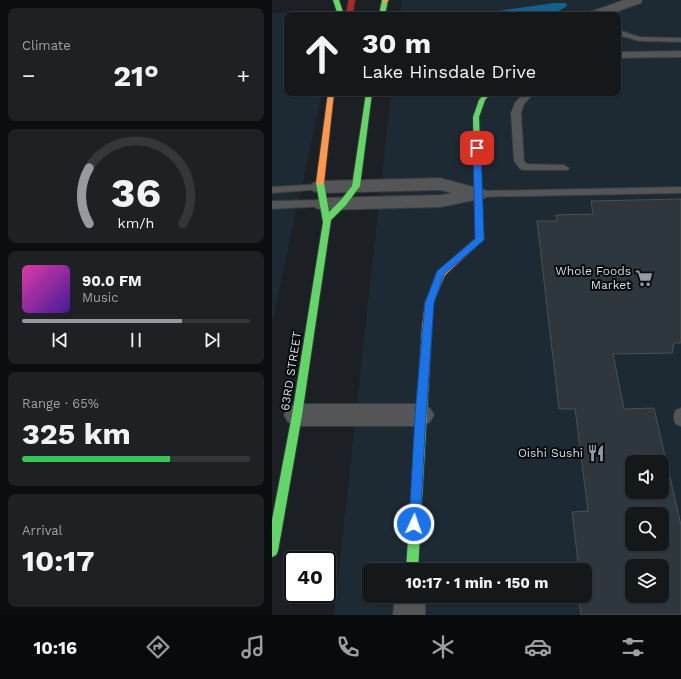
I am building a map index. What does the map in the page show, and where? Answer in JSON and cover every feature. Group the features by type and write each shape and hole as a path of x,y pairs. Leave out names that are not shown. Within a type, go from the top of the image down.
{"main road":[{"path":"336,0 340,12"},
{"path":"350,12 352,0"},
{"path":"383,12 385,0"},
{"name":"63RD STREET","path":"272,551 297,415 324,203 331,96"},
{"path":"343,203 356,186 369,96"},
{"path":"412,563 429,303 440,273 480,240 476,117 482,100 485,96"}],"street":[{"path":"603,12 636,0"},
{"path":"324,203 356,186 440,184 478,194"},
{"path":"324,203 441,201 478,194"},
{"path":"297,415 421,415"},
{"path":"409,615 410,603"}],"lane":[{"path":"621,33 645,40 681,40"},
{"path":"621,55 681,54"},
{"path":"526,96 520,103 516,113 519,161 524,167 564,168"},
{"path":"272,190 324,203"},
{"path":"478,194 681,190"},
{"path":"272,205 324,203"},
{"path":"681,414 681,420"}],"shaded area":[{"path":"402,0 681,0 681,615 334,615 391,96 621,96 621,12 400,12"},
{"path":"272,13 284,13 284,96 321,96 272,322"}],"water":[{"path":"554,3 566,3 567,6 557,12 490,12"}],"building":[{"path":"681,199 681,343 674,343 672,353 613,354 624,409 654,408 665,455 625,455 625,499 669,499 669,473 681,525 681,615 581,615 579,603 592,603 592,563 578,563 572,512 588,511 575,409 559,409 537,221 557,221 556,215 593,214 591,201"}],"traffic: fast":[{"path":"336,0 340,12"},
{"path":"383,12 385,0"},
{"path":"327,219 343,203 356,186 369,96"},
{"path":"479,223 476,117 482,100 485,96"},
{"path":"272,551 297,415 327,222 320,183"},
{"path":"412,563 427,327"}],"traffic: slow":[{"path":"320,183 331,96"},
{"path":"427,327 429,303 441,273 480,239 479,223"}],"traffic: jam":[{"path":"350,12 352,0"}],"place":[{"name":"Whole Foods Market","path":"644,278"},
{"name":"Oishi Sushi","path":"596,453"}],"route":[{"path":"414,524 429,303 440,273 480,240 477,148"}]}
